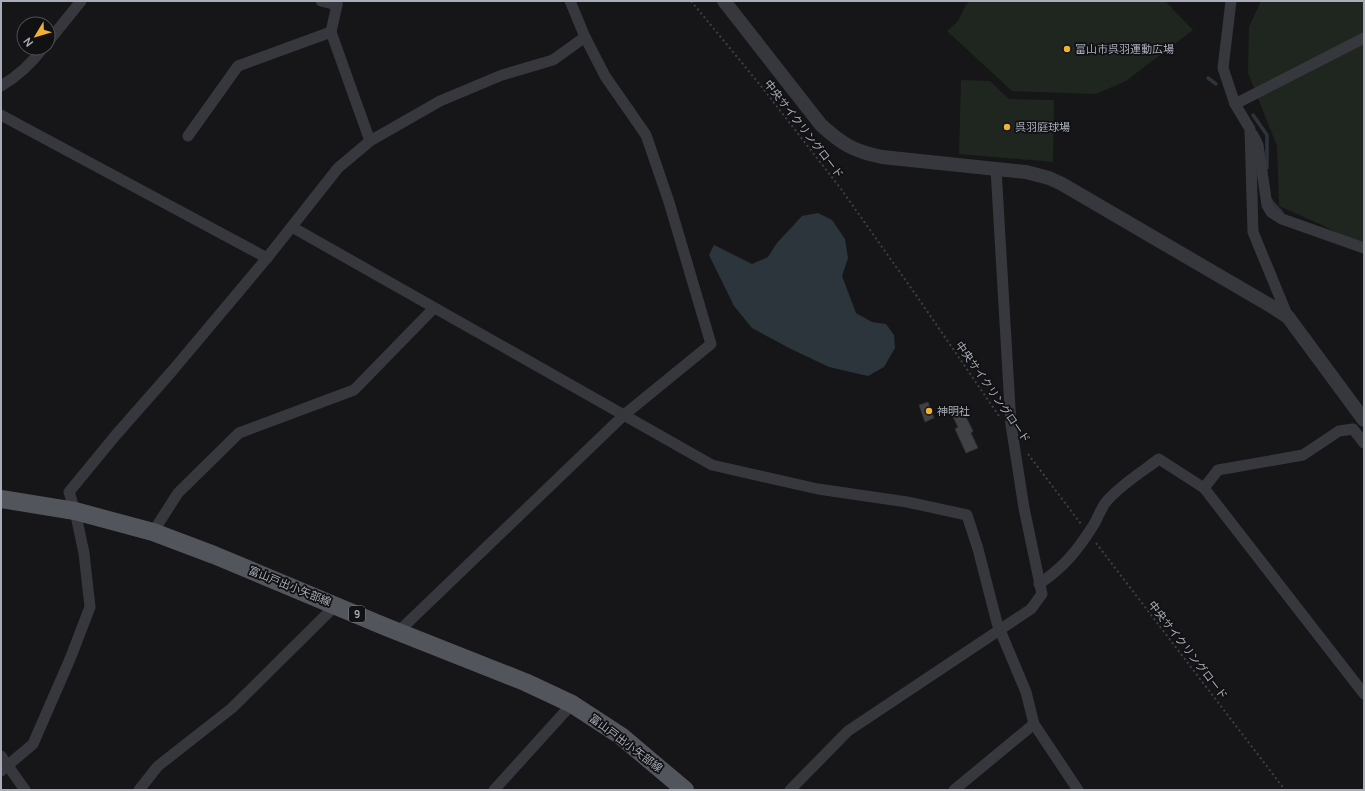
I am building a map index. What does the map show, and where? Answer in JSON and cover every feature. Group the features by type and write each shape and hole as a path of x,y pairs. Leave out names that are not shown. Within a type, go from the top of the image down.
{"main road":[{"name":"富山戸出小矢部線","path":"1,499 75,511 153,532 214,555 398,632 525,682 572,704 621,736 685,790"}],"street":[{"path":"56,32 81,1"},
{"path":"321,1 337,3 331,32 370,141"},
{"path":"398,632 624,415 711,344 669,202 646,135 605,76 585,37 570,1"},
{"path":"724,1 821,125 838,140 854,149 882,157 1026,172 1049,178 1062,184 1271,306 1288,318"},
{"path":"1231,1 1223,68 1235,104 1258,145 1267,205 1271,212 1282,219 1364,248"},
{"path":"188,136 238,66 331,32"},
{"path":"5,768 33,744 70,659 90,607 84,553 75,511 69,492 267,258 338,168 370,141 440,101 502,75 554,60 585,37"},
{"path":"1235,104 1364,38"},
{"path":"1,86 16,77 33,62 37,56"},
{"path":"1,115 267,258"},
{"path":"1250,129 1253,232 1288,318 1364,420"},
{"path":"790,790 848,731 1031,609 1042,594 1024,508 1012,433 996,169"},
{"path":"292,227 712,465 818,489 907,502 967,515 978,549 997,624 1026,692 1034,724 1078,790"},
{"path":"153,532 178,493 239,433 354,390 434,308"},
{"path":"1204,488 1218,470 1303,455 1339,431 1353,429 1364,443"},
{"path":"1039,584 1053,574 1076,552 1106,502 1131,479 1159,459 1204,488 1364,694"},
{"path":"139,790 158,766 232,708 336,605"},
{"path":"494,790 572,704"},
{"path":"954,790 1034,724"},
{"path":"1,756 5,768 25,790"}],"path":[{"name":"中央サイクリングロード","path":"691,1 761,86 841,189 1012,433"},
{"name":"中央サイクリングロード","path":"1026,452 1285,790"}],"shaded area":[{"name":"富山市呉羽運動広場","path":"970,1 1165,1 1193,30 1126,81 1096,94 1012,91 947,31 958,21 966,5"},
{"path":"1261,1 1364,1 1364,243 1354,242 1322,225 1279,206 1277,146 1248,73 1249,27"},
{"name":"呉羽庭球場","path":"961,80 990,81 1009,99 1054,100 1053,162 959,154"},
{"path":"818,213 832,220 845,239 848,258 842,276 856,313 872,322 886,324 894,335 895,348 884,367 868,376 829,367 752,328 734,306 709,255 714,245 752,264 768,257 777,243 802,216"}],"building":[{"path":"928,402 934,418 925,422 919,405"},
{"path":"964,413 973,431 971,433 978,448 966,453 955,429 958,427 953,417"}],"waterway":[{"path":"1208,78 1216,84"},
{"path":"1253,115 1267,135 1267,168"},
{"path":"1271,200 1282,213"}],"place":[{"name":"富山市呉羽運動広場","path":"1067,49"},
{"name":"呉羽庭球場","path":"1007,127"},
{"name":"神明社","path":"929,411"}]}
